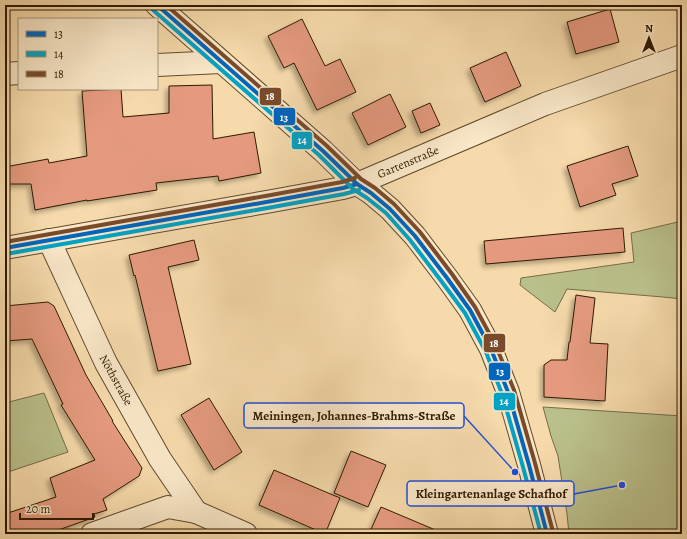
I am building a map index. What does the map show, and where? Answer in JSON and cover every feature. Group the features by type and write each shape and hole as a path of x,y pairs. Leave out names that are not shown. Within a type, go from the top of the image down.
{"street":[{"path":"157,5 324,151 357,184 390,208 415,236 447,278 470,310 491,349 508,392 547,534"},
{"name":"Gartenstraße","path":"5,248 343,188 357,184 545,104 682,56"},
{"path":"158,65 221,62"},
{"path":"5,74 18,73"},
{"name":"Nöthstraße","path":"49,240 106,363 160,458 196,512"},
{"path":"92,534 168,507 196,512 246,534"}],"green space":[{"path":"682,221 682,299 567,289 555,312 520,285 521,278 634,262 631,233"},
{"path":"44,393 68,452 5,473 5,403"},
{"path":"543,407 682,416 682,534 569,534 558,456"}],"building":[{"path":"610,9 619,42 576,54 567,22"},
{"path":"302,19 325,66 340,59 356,92 317,110 294,63 284,68 268,36"},
{"path":"506,52 521,86 485,102 470,68"},
{"path":"212,85 213,139 254,132 261,173 219,181 218,176 156,183 157,190 87,200 35,210 31,184 5,184 5,167 48,159 49,163 87,156 82,91 121,90 123,117 169,113 169,86"},
{"path":"390,94 406,127 368,145 352,113"},
{"path":"430,103 440,125 421,133 412,111"},
{"path":"628,146 638,176 612,184 616,195 580,207 567,166"},
{"path":"623,228 625,252 486,264 484,241"},
{"path":"194,240 199,260 168,267 191,364 158,371 129,255"},
{"path":"576,295 595,298 590,343 608,344 605,401 544,397 544,365 551,360 567,360"},
{"path":"48,302 54,306 86,375 112,421 142,468 139,476 103,499 107,510 94,514 95,517 47,534 5,534 5,514 56,497 50,478 95,460 61,405 63,404 32,339 5,341 5,306"},
{"path":"209,398 242,452 214,470 181,415"},
{"path":"351,451 386,465 368,507 334,493"},
{"path":"274,470 340,498 325,534 259,505"},
{"path":"381,507 445,534 369,534"}],"transit line":[{"name":"13","path":"157,5 323,151 357,184 371,193 390,209 415,236 447,278 470,310 491,349 508,392 547,534"},
{"name":"18","path":"166,5 327,146 361,179 375,188 394,204 420,232 452,274 475,307 496,346 514,390 553,532"},
{"name":"14","path":"153,10 319,155 353,189 386,213 410,240 465,313 486,352 502,394 541,534"},
{"name":"18","path":"5,242 271,195 342,182 355,178"},
{"name":"13","path":"5,248 272,201 357,184"},
{"name":"14","path":"6,254 273,207 359,190"}],"place":[{"name":"Meiningen, Johannes-Brahms-Straße","path":"515,472"},
{"name":"Kleingartenanlage Schafhof","path":"622,485"}]}
